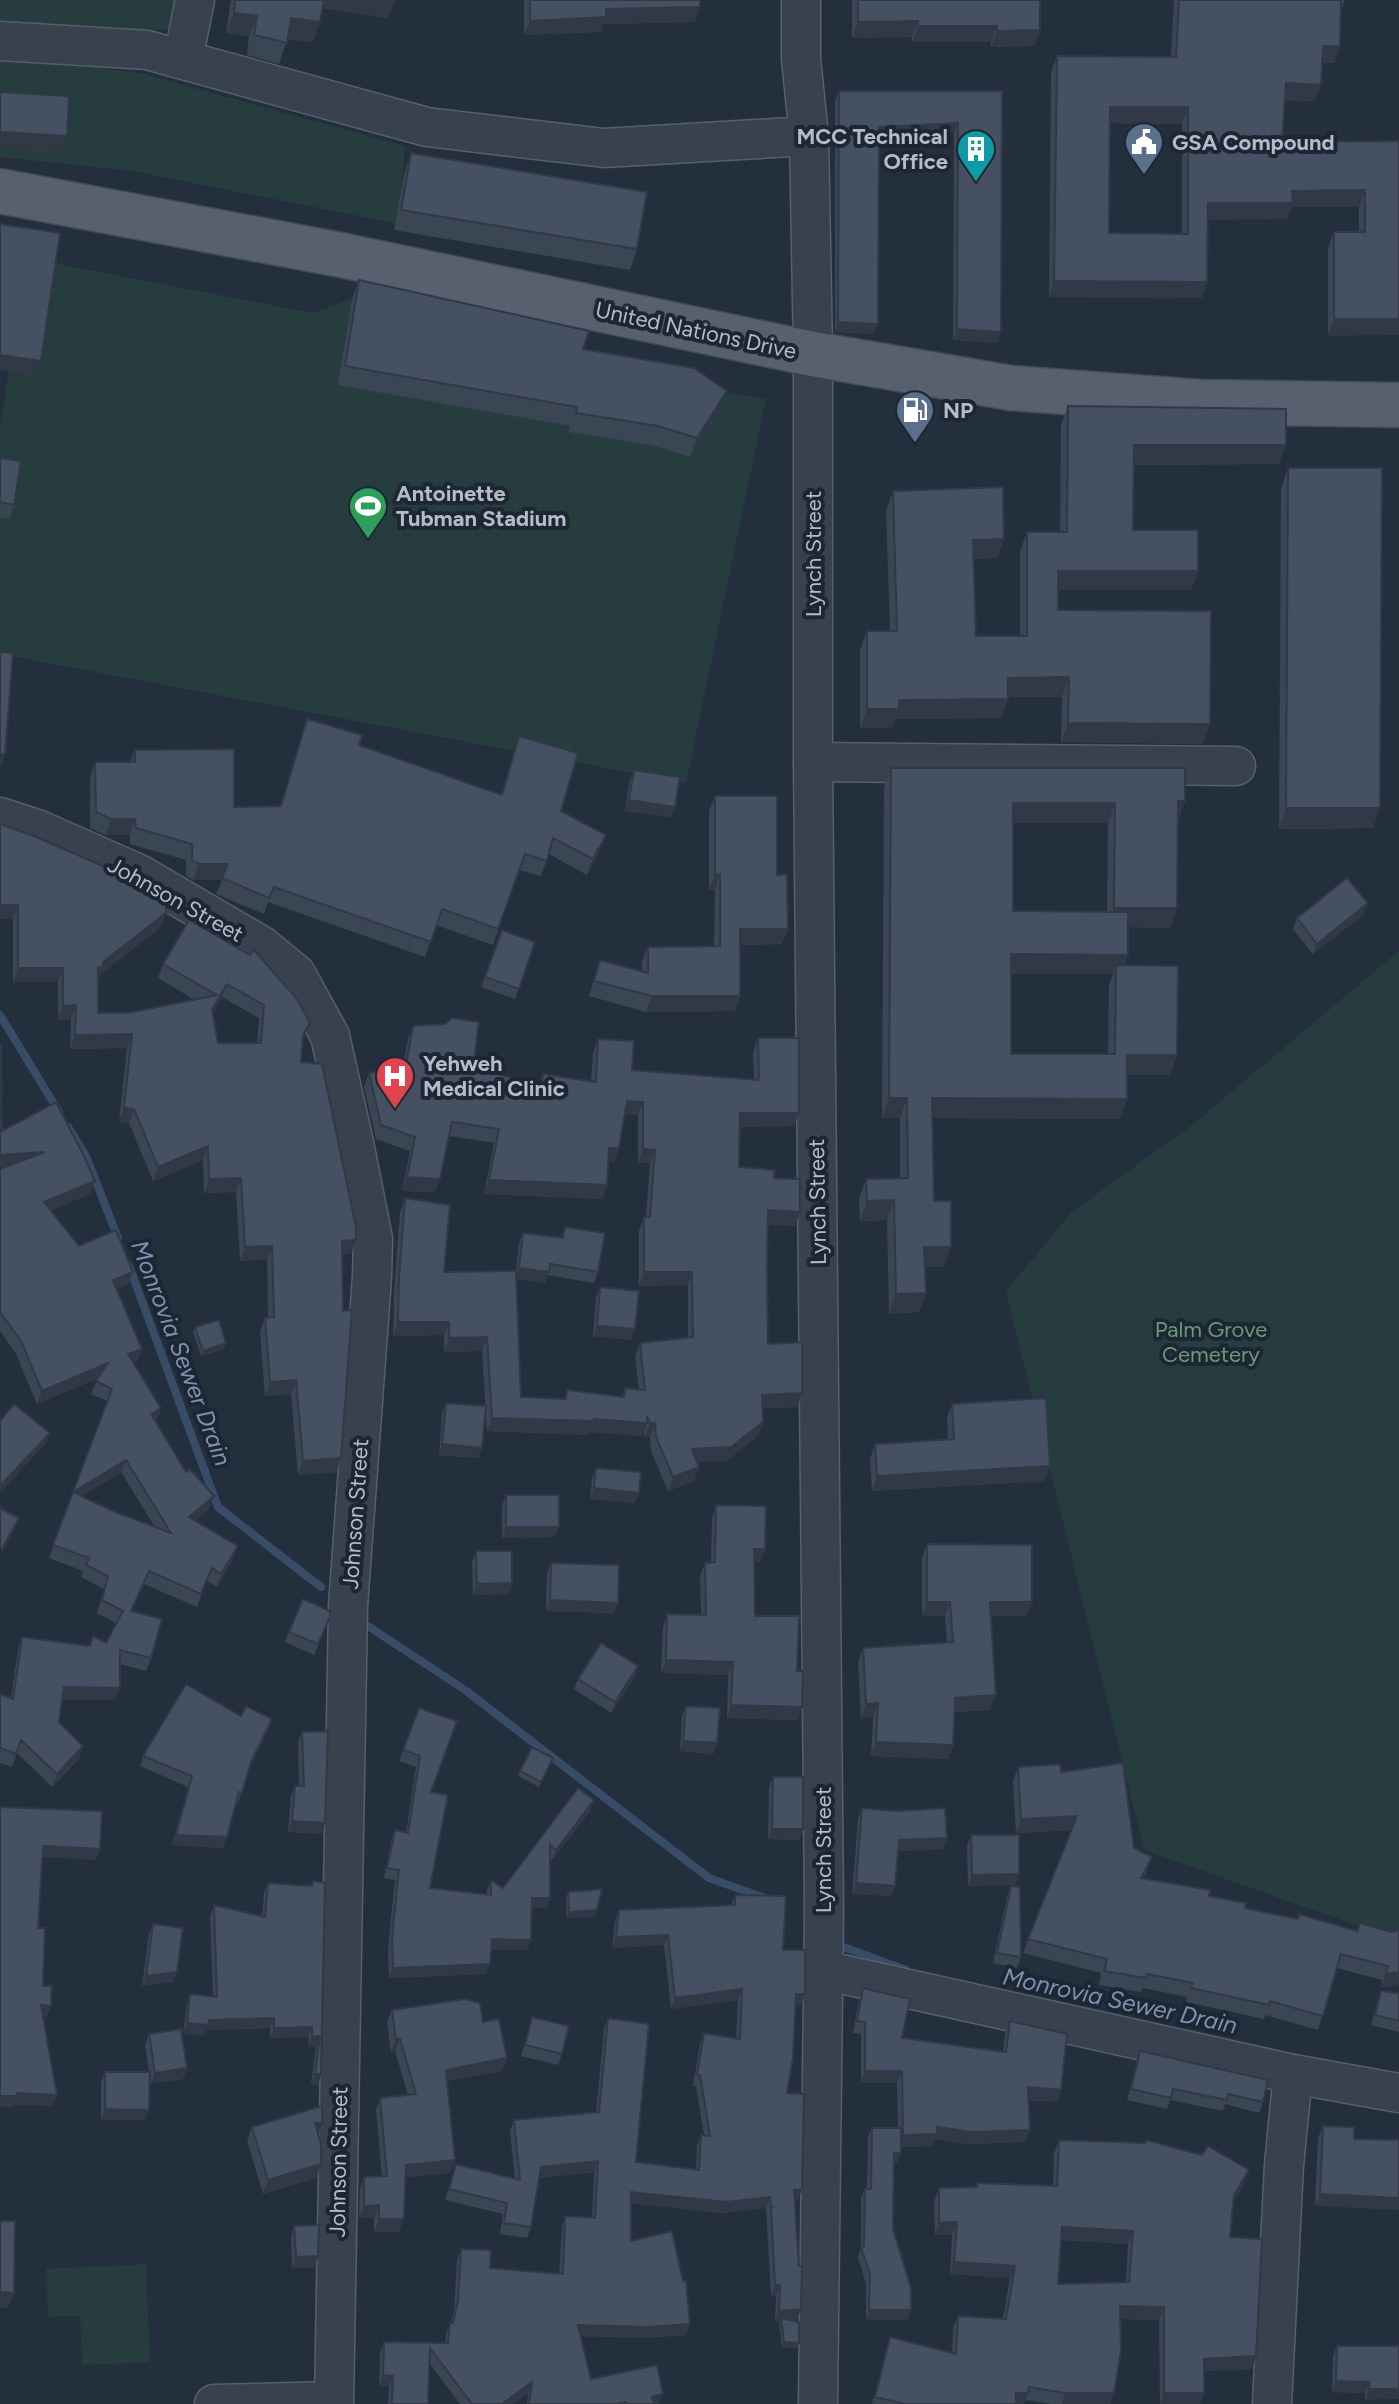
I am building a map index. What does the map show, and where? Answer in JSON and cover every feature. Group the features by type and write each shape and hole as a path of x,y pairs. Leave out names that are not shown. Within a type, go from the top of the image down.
{"main road":[{"name":"United Nations Drive","path":"0,191 341,255 813,354 1011,388 1200,402 1399,405"}],"street":[{"path":"183,59 195,0"},
{"name":"Lynch Street","path":"801,0 801,59 809,136 813,354 813,762 823,1970 818,2404"},
{"path":"0,41 147,50 427,127 604,148 809,136"},
{"path":"813,762 1236,766"},
{"name":"Johnson Street","path":"0,817 37,829 139,874 262,946 296,974 330,1036 354,1143 373,1239 348,1606 334,2403"},
{"path":"823,1970 1293,2074 1399,2093"},
{"path":"1272,2404 1284,2165 1293,2074"},
{"path":"214,2404 334,2403"}],"green space":[{"path":"0,0 189,0 183,29 125,31 0,24"},
{"path":"0,59 140,73 405,146 399,224 133,171 0,157"},
{"name":"Antoinette Tubman Stadium","path":"27,258 312,313 352,299 688,387 766,399 686,783 0,654 0,427"},
{"name":"Palm Grove Cemetery","path":"1399,951 1399,1931 1384,1935 1144,1850 1006,1291 1072,1212 1192,1125"},
{"path":"146,2264 150,2362 82,2365 80,2316 48,2317 46,2269"}],"building":[{"path":"235,0 324,0 320,22 291,18 287,43 254,35 257,16 234,13"},
{"path":"530,0 700,0 700,7 606,9 606,17 530,21"},
{"path":"858,0 1040,0 1040,30 997,31 997,26 918,26 918,21 858,22"},
{"path":"1179,0 1341,0 1340,47 1323,46 1321,85 1286,83 1282,142 1399,141 1399,319 1334,319 1334,232 1365,232 1365,190 1292,191 1293,203 1208,203 1207,282 1054,281 1057,56 1176,57","holes":["1110,107 1188,107 1188,234 1109,233"]},
{"name":"MCC Technical Office","path":"839,91 1002,91 1001,332 957,329 958,123 879,127 878,324 838,322"},
{"path":"0,92 69,96 67,136 0,132"},
{"path":"411,153 647,192 637,249 401,210"},
{"path":"0,224 60,233 41,361 0,355"},
{"path":"359,280 589,331 583,349 694,368 727,391 697,438 658,426 576,413 577,407 345,366"},
{"path":"1068,406 1286,409 1286,445 1134,445 1133,530 1198,530 1198,571 1058,571 1058,610 1211,611 1210,724 1068,723 1069,677 1008,678 1008,699 899,700 899,709 867,709 867,631 897,631 893,491 1003,487 1004,539 973,540 976,636 1027,636 1027,532 1067,532"},
{"path":"0,458 21,461 14,505 0,502"},
{"path":"1288,468 1382,468 1380,808 1286,808"},
{"path":"0,652 13,653 5,755 0,754"},
{"path":"307,719 362,735 359,745 502,795 519,736 578,753 561,811 606,835 593,859 553,838 547,861 525,854 498,929 442,909 431,942 274,887 269,898 222,878 228,864 199,864 192,860 192,844 136,828 135,819 111,819 96,812 95,762 135,762 135,750 234,749 234,807 281,806"},
{"path":"891,768 1185,768 1185,801 1178,801 1177,908 1114,908 1115,803 1013,803 1013,911 1128,912 1128,955 1011,954 1011,1054 1115,1054 1116,965 1178,966 1177,1055 1127,1055 1127,1099 932,1098 934,1201 951,1201 951,1247 924,1247 926,1293 896,1294 894,1200 867,1201 866,1179 908,1178 907,1098 889,1098"},
{"path":"634,770 680,777 675,807 629,800"},
{"path":"715,796 777,796 777,875 787,874 788,929 740,929 740,996 652,996 594,981 600,960 648,973 648,947 720,946 720,874 715,875"},
{"path":"0,824 112,870 166,901 166,913 103,962 103,967 98,967 98,1013 128,1013 217,995 163,964 189,920 250,955 254,950 297,999 310,1023 303,1035 301,1062 322,1064 356,1227 356,1240 342,1241 343,1311 352,1310 341,1458 303,1461 296,1380 270,1382 265,1318 274,1317 272,1246 245,1247 241,1178 209,1179 208,1146 158,1167 134,1109 124,1108 132,1034 75,1035 76,1005 63,1006 63,968 18,968 18,905 0,905","holes":["227,984 264,1005 261,1043 218,1043 212,1010"]},
{"path":"1347,878 1368,903 1317,944 1297,918"},
{"path":"502,930 535,942 519,989 485,977"},
{"path":"452,1018 479,1022 473,1068 542,1085 543,1074 596,1082 598,1039 634,1041 632,1070 759,1080 758,1038 799,1038 799,1113 740,1113 739,1167 775,1170 774,1178 800,1179 800,1212 768,1210 767,1267 768,1344 802,1342 802,1393 762,1395 763,1422 731,1447 692,1449 699,1467 673,1477 656,1437 655,1423 650,1423 647,1416 647,1423 492,1418 487,1337 449,1338 449,1322 398,1322 405,1198 450,1205 444,1272 516,1271 521,1397 566,1399 567,1390 624,1397 625,1388 645,1390 640,1343 693,1337 692,1272 644,1272 644,1217 650,1217 655,1150 643,1149 643,1102 627,1101 619,1148 609,1148 607,1185 489,1180 499,1129 452,1122 440,1179 407,1177 415,1137 381,1125 369,1073 406,1065 413,1026 445,1024"},
{"path":"0,1045 2,1131 56,1102 95,1181 44,1202 79,1246 116,1230 133,1272 113,1280 142,1349 128,1354 161,1408 151,1414 186,1472 190,1469 214,1496 189,1517 238,1546 221,1574 212,1568 201,1594 149,1571 131,1611 162,1619 151,1658 120,1650 120,1688 64,1687 59,1722 83,1746 57,1774 21,1740 16,1754 0,1748 0,1694 13,1699 22,1637 90,1646 93,1636 106,1643 123,1611 102,1600 108,1576 86,1565 89,1558 53,1545 73,1492 112,1389 96,1381 108,1363 42,1391 21,1341 0,1312 0,1169 45,1152 0,1155","holes":["126,1460 171,1533 113,1511 73,1492"]},
{"path":"565,1227 605,1233 598,1272 550,1264 549,1272 519,1268 523,1233 563,1238"},
{"path":"600,1287 639,1291 635,1329 597,1326"},
{"path":"219,1320 226,1343 203,1351 195,1327"},
{"path":"1046,1398 1050,1466 877,1476 875,1444 954,1439 952,1404"},
{"path":"446,1403 486,1406 482,1448 442,1444"},
{"path":"14,1404 50,1433 0,1486 0,1421"},
{"path":"596,1468 641,1472 639,1493 594,1488"},
{"path":"506,1495 559,1495 559,1527 506,1527"},
{"path":"716,1505 766,1506 765,1549 754,1549 755,1616 799,1616 797,1671 803,1671 802,1707 731,1705 733,1662 666,1660 667,1614 706,1615 705,1563 715,1562"},
{"path":"0,1508 19,1518 2,1549 0,1548"},
{"path":"927,1544 1032,1545 1032,1602 990,1602 996,1695 955,1698 953,1745 876,1742 878,1703 866,1704 863,1648 953,1642 950,1602 927,1602"},
{"path":"476,1551 512,1551 512,1583 477,1584"},
{"path":"551,1563 619,1565 618,1603 550,1600"},
{"path":"303,1599 330,1611 318,1644 289,1632"},
{"path":"601,1643 638,1666 615,1702 578,1679"},
{"path":"186,1684 241,1716 246,1706 272,1719 251,1762 242,1793 239,1792 227,1837 176,1835 192,1776 143,1756"},
{"path":"686,1706 720,1708 717,1743 683,1741"},
{"path":"419,1708 457,1721 431,1792 448,1795 430,1888 491,1895 491,1880 503,1888 578,1788 594,1800 556,1850 550,1845 550,1898 532,1898 531,1940 492,1939 490,1964 393,1968 392,1937 399,1870 387,1868 395,1830 408,1833 420,1756 403,1750"},
{"path":"328,1731 325,1823 292,1821 295,1786 304,1786 302,1732"},
{"path":"532,1747 553,1758 541,1782 520,1771"},
{"path":"1123,1763 1134,1848 1152,1857 1141,1878 1210,1890 1209,1896 1246,1903 1245,1908 1298,1919 1299,1914 1357,1931 1360,1923 1391,1932 1399,1930 1399,1972 1386,1974 1388,1966 1341,1954 1323,2016 1270,2001 1269,2005 1191,1988 1193,1983 1147,1974 1146,1978 1104,1971 1107,1959 1028,1939 1077,1816 1021,1819 1018,1767 1060,1764 1061,1772"},
{"path":"773,1777 803,1777 803,1829 772,1829"},
{"path":"0,1807 102,1811 100,1849 43,1846 38,1928 45,1928 43,1986 52,1986 51,2006 41,2005 57,2095 17,2093 17,2096 0,2096"},
{"path":"862,1808 897,1811 945,1808 947,1838 899,1840 895,1886 856,1883"},
{"path":"971,1835 1019,1835 1019,1874 972,1875"},
{"path":"313,1881 325,1883 321,2074 315,2074 320,2036 312,2037 312,2027 274,2028 274,2018 209,2020 208,2025 187,2023 190,1994 217,1997 214,1905 265,1917 268,1883 312,1886"},
{"path":"1011,1886 1020,1887 1021,1957 997,1953"},
{"path":"602,1889 597,1910 569,1912 568,1892"},
{"path":"735,1895 786,1896 783,1950 805,1950 805,1994 796,1994 793,2057 787,2093 804,2094 802,2189 794,2190 799,2266 802,2266 801,2309 779,2311 780,2285 775,2285 773,2207 770,2197 726,2202 631,2192 631,2241 672,2231 683,2281 686,2281 690,2324 647,2327 578,2325 591,2379 657,2365 663,2394 652,2397 654,2404 529,2404 532,2382 502,2404 472,2404 430,2348 428,2404 392,2404 393,2376 383,2375 384,2342 448,2343 450,2323 453,2323 458,2300 461,2249 491,2250 490,2268 563,2274 565,2216 595,2218 598,2161 541,2167 531,2227 504,2223 507,2203 449,2189 456,2164 520,2180 514,2120 599,2112 608,2018 649,2024 636,2162 699,2170 701,2135 710,2136 700,2075 697,2075 704,2033 740,2039 742,1989 675,1998 668,1935 616,1937 619,1910 735,1905"},
{"path":"153,1924 183,1928 177,1972 146,1976"},
{"path":"863,1988 910,1999 902,2038 1006,2052 1010,2021 1067,2034 1061,2090 1028,2087 1030,2130 972,2132 937,2127 937,2134 903,2135 902,2071 865,2071 865,2022 857,2021"},
{"path":"1381,1991 1399,1993 1399,2021 1375,2015"},
{"path":"465,1999 480,2003 483,2022 499,2019 507,2058 446,2070 455,2160 406,2165 404,2219 379,2219 379,2205 364,2206 364,2177 387,2176 380,2098 416,2094 400,2039 396,2039 392,2010"},
{"path":"532,2017 569,2026 562,2054 525,2045"},
{"path":"181,2029 187,2068 155,2073 149,2034"},
{"path":"1140,2051 1268,2080 1263,2102 1228,2094 1227,2100 1173,2089 1171,2098 1131,2089"},
{"path":"105,2072 150,2072 149,2110 105,2109"},
{"path":"322,2106 322,2124 315,2123 321,2144 321,2164 268,2180 252,2127"},
{"path":"1323,2126 1354,2127 1354,2139 1399,2140 1399,2198 1320,2194"},
{"path":"872,2128 901,2128 901,2153 894,2153 893,2229 911,2288 911,2310 869,2310 870,2274 861,2247 864,2246 865,2189 871,2189"},
{"path":"1059,2140 1145,2143 1146,2140 1202,2155 1208,2146 1249,2170 1234,2195 1230,2237 1262,2239 1256,2356 1204,2359 1204,2393 1164,2393 1164,2307 1120,2306 1121,2351 1114,2393 1065,2393 1029,2387 1028,2393 1016,2393 1016,2404 905,2404 875,2397 890,2337 956,2354 958,2316 1006,2319 1015,2266 954,2262 957,2222 939,2223 939,2188 977,2187 977,2183 1057,2186","holes":["1062,2227 1133,2231 1129,2282 1058,2284"]},
{"path":"0,2221 15,2221 14,2293 0,2292"},
{"path":"319,2225 318,2256 296,2257 294,2226"},
{"path":"781,2318 799,2322 799,2343 784,2342"},
{"path":"1337,2346 1399,2346 1399,2389 1369,2389 1369,2382 1336,2381"}],"waterway":[{"name":"Monrovia Sewer Drain","path":"0,1015 59,1112"},
{"name":"Monrovia Sewer Drain","path":"68,1127 86,1156 118,1238"},
{"name":"Monrovia Sewer Drain","path":"129,1266 218,1507 321,1587"},
{"name":"Monrovia Sewer Drain","path":"368,1626 465,1690 709,1878 765,1898"},
{"name":"Monrovia Sewer Drain","path":"838,1945 906,1970"}],"place":[{"name":"GSA Compound","path":"1144,176"},
{"name":"MCC Technical Office","path":"976,183"},
{"name":"NP","path":"915,444"},
{"name":"Antoinette Tubman Stadium","path":"368,540"},
{"name":"Yehweh Medical Clinic","path":"395,1110"}]}
